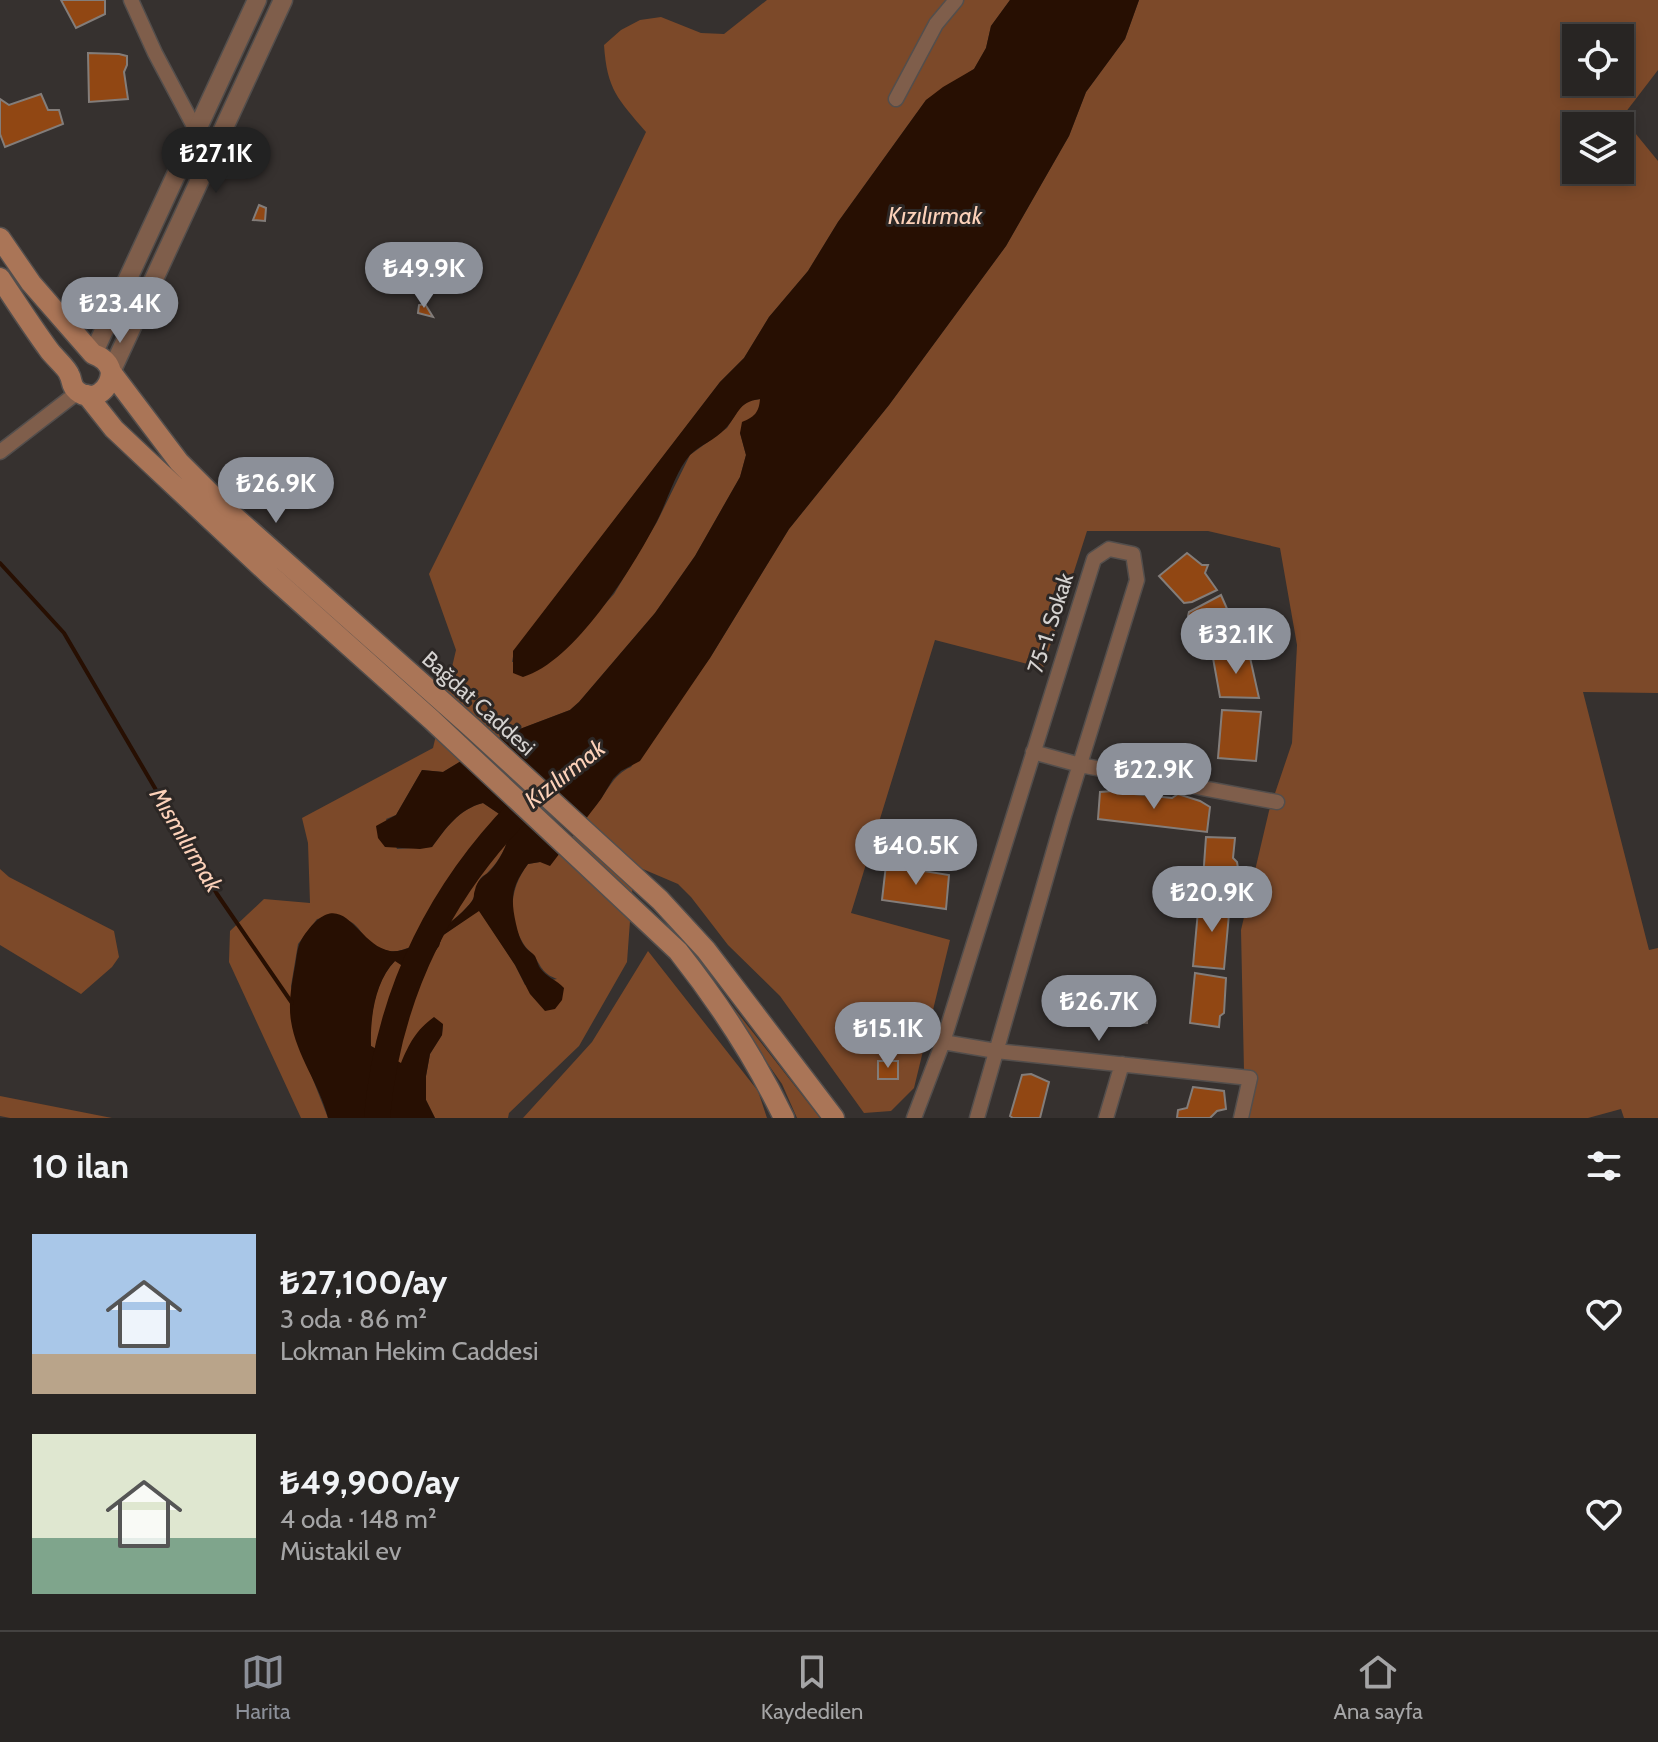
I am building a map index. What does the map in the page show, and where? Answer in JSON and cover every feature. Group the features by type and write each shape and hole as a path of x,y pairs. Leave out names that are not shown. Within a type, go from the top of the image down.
{"main road":[{"name":"Bağdat Caddesi","path":"0,238 31,283 93,354 100,356 109,366 179,462 227,510 660,900 706,950 834,1118"},
{"name":"Bağdat Caddesi","path":"0,278 60,365 114,429 271,576 432,720 678,951 709,989 762,1072 784,1118"},
{"path":"93,354 74,361 78,387 104,391 111,372"}],"street":[{"path":"131,0 197,132"},
{"path":"93,354 257,0"},
{"path":"111,372 283,0"},
{"path":"896,99 936,24 956,0"},
{"path":"0,452 78,387"},
{"name":"75-1. Sokak","path":"914,1118 943,1042 1094,559 1109,549 1133,554 1137,580 977,1118"},
{"path":"1033,752 1080,765 1277,802"},
{"path":"943,1042 996,1051 1250,1078 1241,1118"},
{"path":"1106,1118 1122,1064"}],"shaded area":[{"path":"767,0 1010,0 991,26 986,48 974,69 926,100 838,222 808,271 769,317 744,358 720,382 514,651 512,662 561,653 614,594 657,522 690,455 727,428 748,401 761,399 760,410 740,433 746,455 740,477 695,556 655,613 570,710 504,735 443,772 422,770 396,815 386,819 397,849 432,847 460,815 483,803 511,822 498,861 480,879 472,901 434,934 399,951 377,947 353,923 334,917 317,919 298,944 291,986 294,1031 328,1118 301,1118 229,962 230,931 264,899 310,903 308,843 302,818 433,748 456,650 429,574 646,132 611,84 604,45 621,30 640,20 661,17 701,33 724,34"},
{"path":"1139,0 1658,0 1658,70 1626,112 1562,112 1562,184 1634,184 1634,132 1658,161 1658,693 1583,692 1649,950 1658,948 1658,1118 1624,1118 1621,1109 1588,1118 1245,1118 1241,930 1269,811 1292,743 1297,645 1280,548 1208,531 1087,531 1043,668 935,640 851,913 950,940 914,1088 891,1111 864,1113 780,996 728,945 691,897 678,884 638,867 633,880 627,962 579,1046 509,1113 508,1118 435,1118 426,1100 426,1076 430,1054 442,1035 443,1024 401,1064 371,1046 375,1000 388,969 395,961 426,964 442,936 479,910 525,985 557,979 544,971 524,945 514,922 514,892 522,873 528,864 540,862 594,808 614,780 631,767 710,658 789,529 889,405 1006,246 1069,136 1086,92 1125,39"},
{"path":"0,869 9,877 114,931 119,957 81,994 0,945"},
{"path":"682,942 820,1118 797,1118 782,1084"},
{"path":"648,951 758,1091 767,1118 523,1118 592,1042"},
{"path":"0,1096 112,1118 10,1118 0,1116"}],"water":[{"name":"Kızılırmak","path":"1010,0 1139,0 1125,39 1086,92 1069,136 1006,246 889,405 789,529 710,658 640,761 613,779 550,866 540,862 528,864 519,879 513,899 522,942 535,956 542,971 564,988 562,1000 555,1009 545,1011 530,994 515,965 479,911 442,936 426,964 404,967 395,961 388,969 375,1000 371,1046 401,1063 422,1027 434,1017 443,1024 442,1035 430,1054 426,1076 426,1100 435,1118 328,1118 291,1021 292,986 303,937 317,921 329,914 339,914 378,946 399,951 435,934 472,901 477,884 501,854 511,822 483,803 460,815 432,847 420,849 385,847 378,838 376,826 396,815 422,770 443,772 504,735 570,710 655,613 695,556 740,477 746,455 740,433 742,422 755,414 760,399 743,406 721,433 685,461 633,563 581,633 542,668 523,677 513,673 513,651 720,382 744,358 769,317 808,271 838,222 926,100 974,69 986,48 991,26"}],"building":[{"path":"61,0 105,0 105,14 76,28"},
{"path":"88,53 127,56 124,72 128,99 89,102"},
{"path":"41,94 48,110 59,110 63,124 5,147 0,134 0,99 9,105"},
{"path":"259,205 266,208 265,221 253,220"},
{"path":"425,304 433,317 418,313 419,305"},
{"path":"1187,553 1202,565 1208,565 1205,573 1217,590 1184,603 1159,576"},
{"path":"1221,595 1242,643 1206,647 1188,616 1189,612"},
{"path":"1245,650 1249,653 1259,698 1220,697 1213,658"},
{"path":"1222,710 1261,712 1256,761 1218,758"},
{"path":"1127,790 1134,794 1172,798 1178,794 1200,801 1210,807 1207,832 1098,819 1100,792"},
{"path":"1206,837 1235,838 1233,858 1238,868 1230,870 1230,894 1202,893"},
{"path":"886,865 949,875 946,909 882,900"},
{"path":"1199,900 1230,903 1224,969 1193,966"},
{"path":"1195,973 1226,978 1224,1013 1220,1016 1219,1027 1190,1023"},
{"path":"1082,984 1101,991 1134,988 1138,993 1149,994 1147,1023 1062,1018 1063,999 1069,988"},
{"path":"878,1061 898,1061 898,1079 878,1079"},
{"path":"1031,1074 1049,1082 1040,1118 1013,1118 1010,1116 1022,1075"},
{"path":"1193,1087 1224,1091 1226,1109 1217,1111 1210,1118 1177,1118 1178,1110 1187,1108"}],"waterway":[{"name":"Mısmılırmak","path":"0,563 64,633 217,894 292,1003"},
{"name":"Kızılırmak","path":"377,1118 393,1027 425,942 472,866 533,797"}]}
